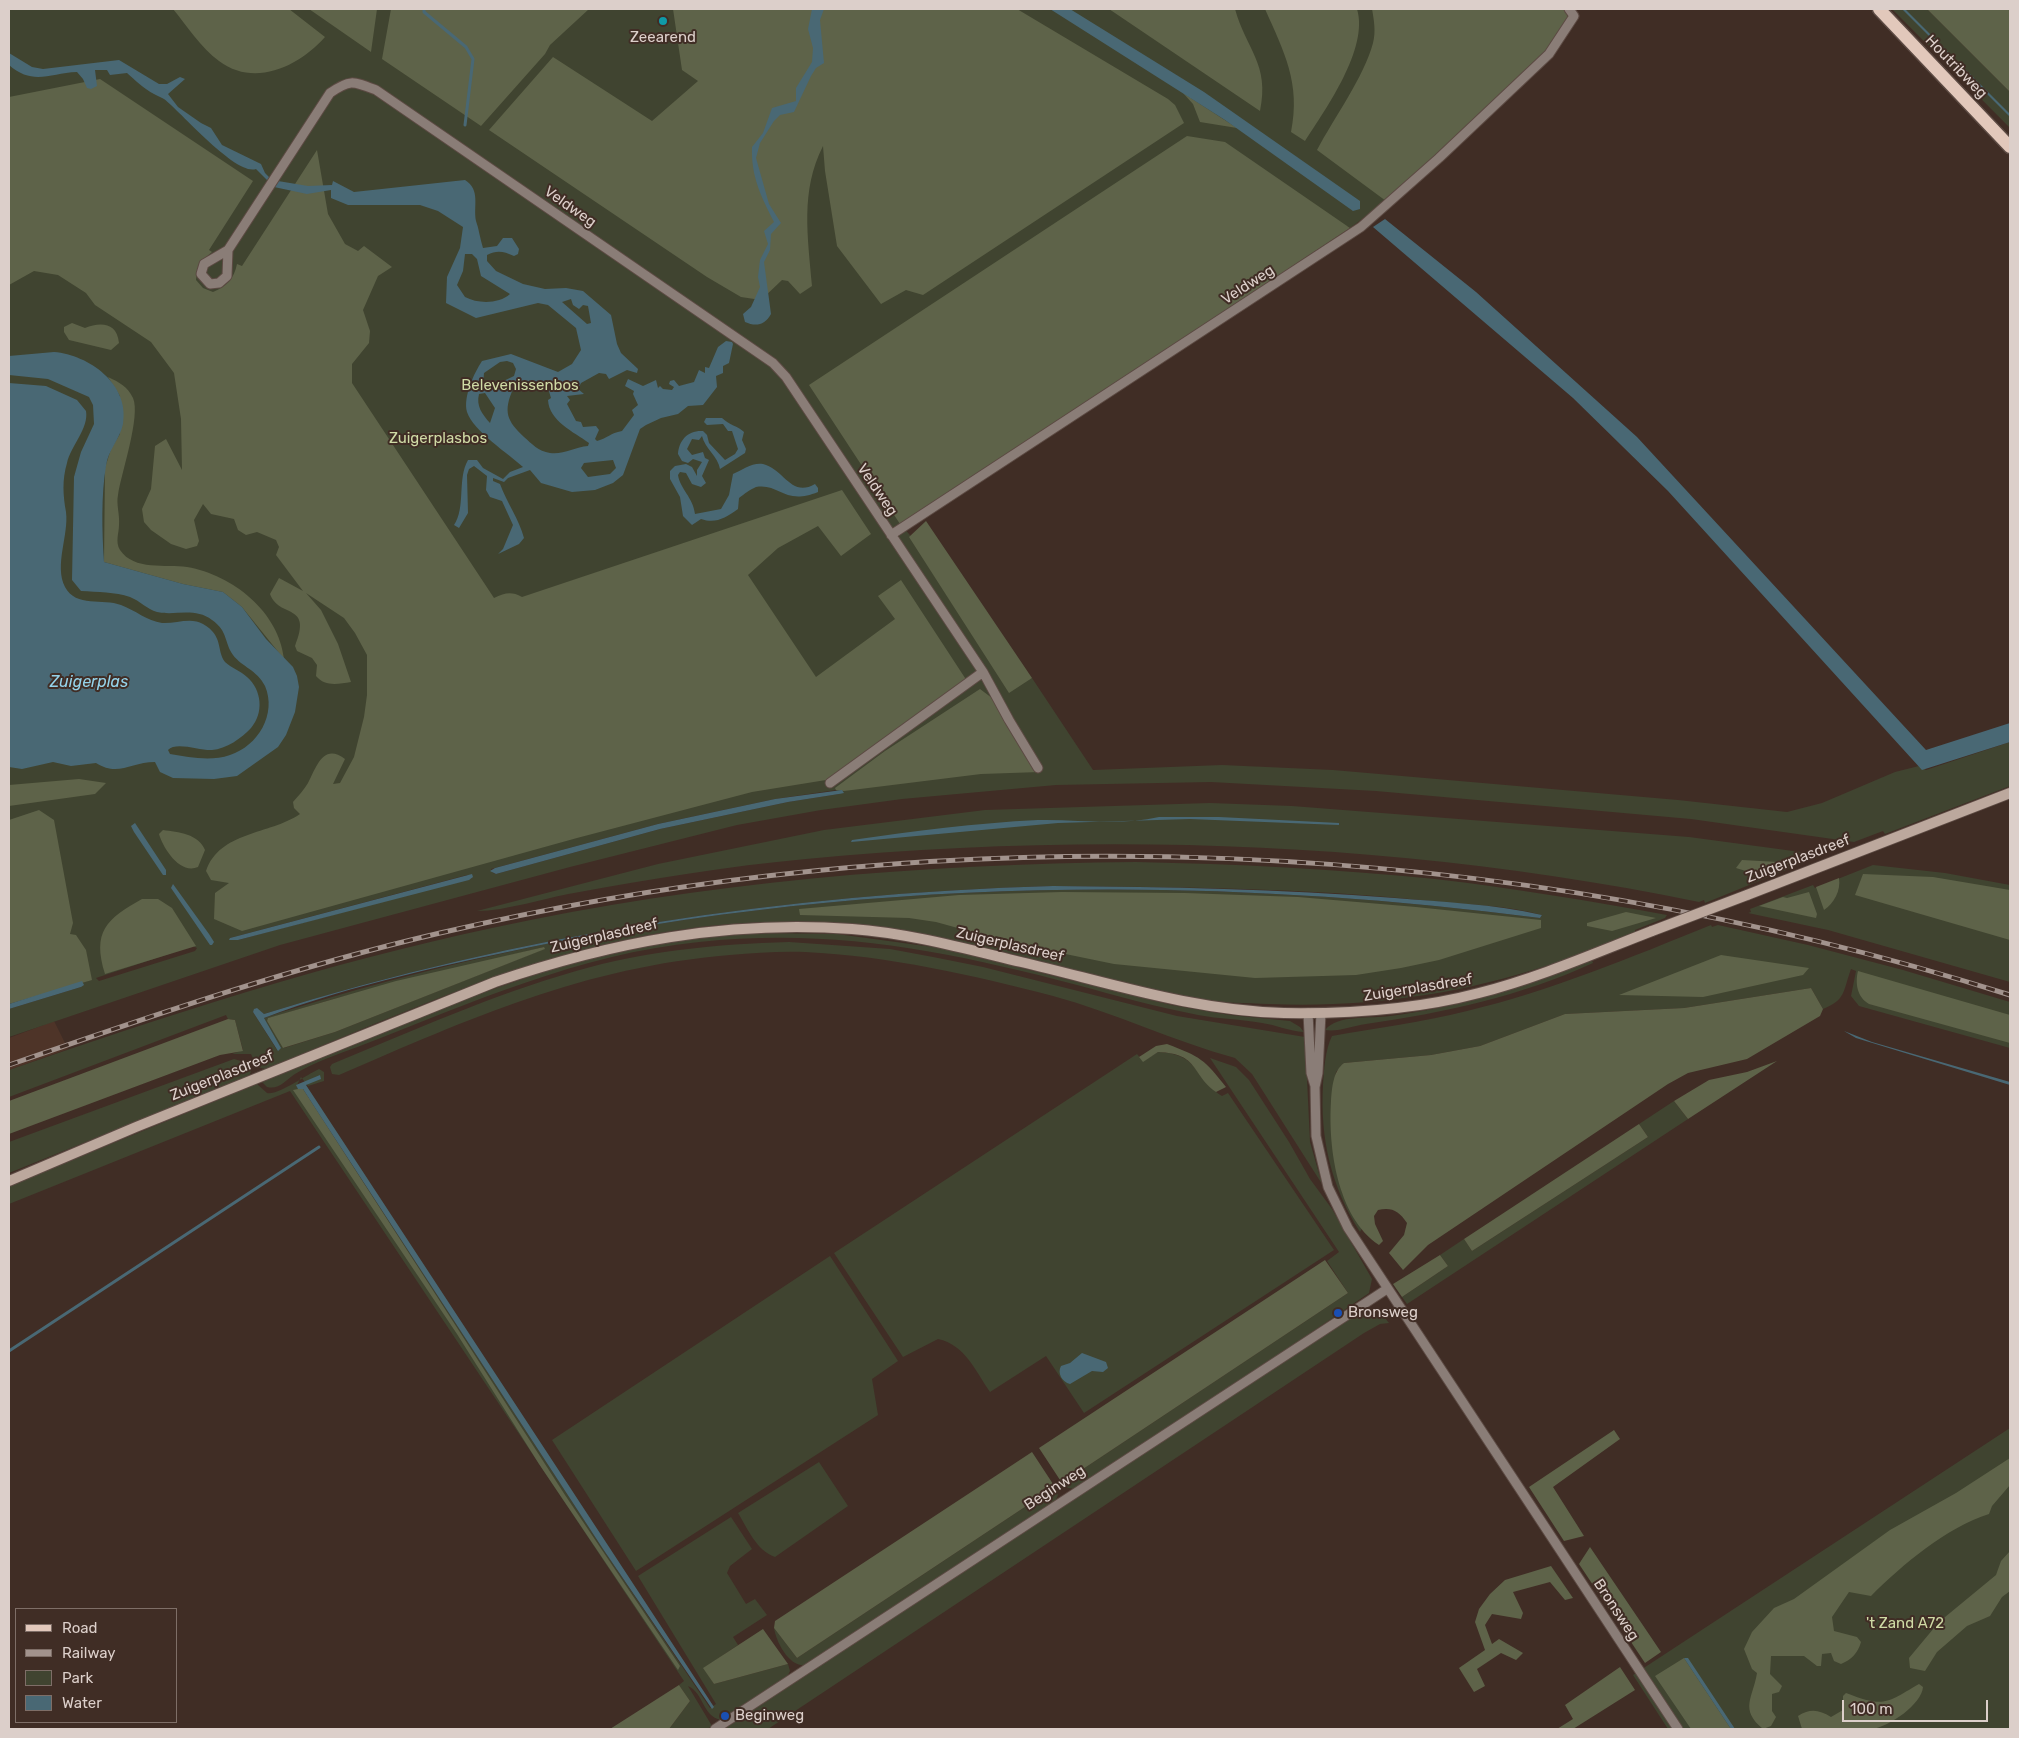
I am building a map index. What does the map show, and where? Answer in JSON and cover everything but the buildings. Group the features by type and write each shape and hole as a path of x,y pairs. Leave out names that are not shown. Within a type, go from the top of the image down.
{"main road":[{"name":"Houtribweg","path":"1879,9 2010,147"},
{"name":"Zuigerplasdreef","path":"9,1181 136,1127 495,982 556,962 616,946 688,934 748,928 854,929 969,950 1184,1001 1270,1012 1358,1012 1407,1008 1478,994 1524,980 2010,793"}],"street":[{"name":"Veldweg","path":"891,535 1361,227 1549,54 1574,16 1569,9"},
{"name":"Veldweg","path":"228,250 330,93 346,82 357,82 376,90 774,362 786,377 983,672 1038,768"},
{"path":"830,783 983,672"},
{"name":"Bronsweg","path":"1308,1013 1311,1073 1315,1086"},
{"name":"Bronsweg","path":"1321,1013 1318,1073 1315,1086 1316,1143 1328,1187 1348,1228 1678,1729"},
{"name":"Beginweg","path":"715,1729 1387,1288"}],"shaded area":[{"path":"54,1021 68,1049 9,1070 9,1038"}],"green space":[{"name":"Zuigerplasbos","path":"9,9 1551,9 1386,201 1350,228 1347,226 904,528 1030,679 1032,678 1093,770 1222,765 1333,770 1678,800 1787,812 1822,803 1895,772 1919,766 1926,770 2010,742 2010,786 1885,834 1883,831 1854,842 1691,819 1376,791 1211,782 1056,785 902,799 821,810 737,825 570,867 280,945 9,1037 9,1009 81,987 82,981 9,1004","holes":["836,790 839,794 788,802 660,829 496,874 491,869 658,824 775,799","467,875 472,878 238,940 230,938","193,946 197,948 195,951 99,981 96,978"]},
{"path":"173,9 289,9 325,37 303,57 290,64 262,73 247,73 233,69 212,56"},
{"path":"309,9 377,9 371,52"},
{"path":"391,9 589,9 550,45 545,54 481,126 382,59"},
{"path":"673,9 1017,9 1168,99 1175,105 1184,123 923,295 906,290 881,304 837,246 823,146 811,180 808,197 807,214 812,286 800,294 788,281 782,280 761,300 741,297 707,277 489,130 553,57 652,121 698,81 682,70"},
{"path":"1109,9 1235,9 1255,57 1262,81 1260,111"},
{"path":"1265,9 1357,9 1359,25 1357,42 1351,59 1334,95 1305,141 1291,132 1294,98 1289,68"},
{"path":"1372,9 1568,9 1569,24 1564,35 1448,147 1386,201 1317,150 1356,83 1369,56 1374,35"},
{"path":"1892,9 1927,9 2010,92 2010,128"},
{"path":"1927,9 2010,9 2010,92"},
{"path":"100,79 253,181 209,250 212,252 199,268 196,280 203,288 213,292 229,281 234,274 237,264 242,266 317,150 328,214 345,244 358,251 364,246 392,267 378,276 363,310 370,331 369,343 352,364 352,383 494,598 508,593 522,597 842,490 871,534 841,556 818,526 778,548 748,575 816,677 895,619 878,596 901,580 967,681 826,780 752,792 577,838 242,931 214,919 215,893 229,883 211,880 206,871 213,858 222,848 247,835 288,821 300,814 294,808 293,802 305,788 317,764 326,755 331,753 345,759 333,784 340,783 354,757 364,717 367,695 367,655 344,618 306,593 321,610 338,644 351,682 328,683 323,682 316,676 317,665 312,658 297,651 295,646 300,623 297,617 274,602 270,594 279,578 303,591 276,555 279,547 276,540 257,532 246,535 238,530 234,519 211,514 203,504 194,520 199,541 197,546 186,549 171,544 151,530 144,522 142,509 151,489 155,446 166,439 182,470 181,419 174,373 151,342 95,305 86,293 58,275 34,271 9,285 9,97"},
{"path":"1183,93 1237,128 1200,122 1193,104"},
{"path":"1187,136 1225,142 1350,228 919,514 900,524 809,385"},
{"path":"72,323 85,328 107,325 115,331 119,343 111,350 69,340 64,332 64,327"},
{"path":"108,377 129,391 135,406 133,431 118,498 119,521 117,541 120,550 126,557 142,564 187,567 204,571 237,587 263,611 273,626 280,642 284,659 242,607 223,592 183,584 104,562 105,468 111,449 120,434 120,396"},
{"path":"926,521 1032,678 1009,693 909,537"},
{"path":"980,689 992,698 1040,772 981,774 844,791 836,790 835,788 885,751"},
{"path":"79,779 106,783 95,794 9,806 9,785"},
{"path":"1210,803 1292,806 1689,837 1823,855 1705,903 1704,900 1699,902 1588,882 1477,866 1366,855 1142,844 1030,845 918,850 806,859 661,878 562,895 500,909 477,911 658,864 824,830 985,810"},
{"path":"39,810 54,820 73,923 70,934 76,935 86,950 92,980 9,1004 9,820"},
{"path":"163,830 187,835 198,840 205,850 198,867 185,867 173,859 164,846 159,834"},
{"path":"1742,860 1796,863 1762,876 1736,868"},
{"path":"1136,862 1211,864 1398,875 1522,891 1667,915 1665,918 1635,930 1635,932 1571,958 1480,984 1410,997 1340,1004 1305,1005 1233,1003 1198,999 1125,984 977,946 893,930 837,924 780,922 711,926 644,936 579,951 516,970 390,1017 265,1069 257,1067 251,1054 232,1054 243,1050 235,1020 228,1019 226,1015 9,1097 9,1070 248,991 369,957 492,928 572,912 732,887 893,872","holes":["1053,886 1196,888 1337,893 1515,909 1542,915 1540,918 1416,904 1291,895 1167,890 1042,890 917,895 793,906 669,922 546,944 439,968 359,989 264,1018 277,1050 253,1012 256,1008 264,1014 458,961 556,940 654,923 852,898 952,890","544,947 544,949 335,1032 284,1048 267,1021 269,1018 337,998"]},
{"path":"1873,865 1945,873 2010,885 2010,982 1828,930 1748,913 1751,912 1750,909 1813,885 1815,888"},
{"path":"1863,874 1933,877 2010,890 2010,940 1855,895"},
{"path":"1839,878 1836,896 1824,910 1816,887"},
{"path":"1062,892 1185,893 1298,897 1541,920 1541,928 1439,960 1401,968 1356,975 1255,978 1114,964 1012,943 936,922 909,918 800,915 799,909 959,895"},
{"path":"1809,892 1817,914 1816,918 1759,906 1783,897 1787,898"},
{"path":"142,899 158,899 172,908 196,946 105,974 100,947 105,928 119,913"},
{"path":"1626,912 1656,918 1612,931 1587,926 1587,923"},
{"path":"1711,925 1712,927 1718,925 1808,945 1903,970 2010,1002 2010,1048 1859,1006 1851,996 1856,971 1851,969 1843,994 1836,1002 1823,1009 1811,988 1684,1008 1565,1014 1480,1046 1431,1055 1344,1063 1336,1072 1331,1110 1342,1193 1362,1228 1360,1232 1350,1215 1335,1180 1323,1124 1324,1067 1332,1036 1467,1011 1529,994"},
{"path":"756,933 837,934 940,948 1171,1005 1230,1015 1290,1021 1304,1032 1267,1024 1183,1012 1029,973 936,953 844,940 749,938 655,948 611,957 568,969 484,997 327,1058 295,1074 279,1086 271,1088 262,1082 482,993 558,967 606,954 683,940"},
{"path":"789,942 890,949 983,967 1177,1016 1305,1037 1310,1142 1322,1184 1252,1074 1235,1058 1189,1044 1099,1010 1053,996 961,974 899,962 836,954 768,952 730,955 677,961 626,971 577,983 482,1015 339,1075 332,1074 330,1067 332,1064 453,1014 514,991 576,971 628,958 681,950"},
{"path":"544,947 545,949 335,1032 283,1048 267,1021 268,1018 396,981"},
{"path":"1721,955 1809,968 1803,975 1703,997 1619,995"},
{"path":"1592,960 1593,963 1566,975 1482,1002 1340,1030 1325,1030 1338,1021 1346,1019 1416,1012 1493,995 1543,979"},
{"path":"1858,971 2010,1015 2010,1043 1869,1004 1859,994"},
{"path":"1811,988 1823,1009 1820,1016 1747,1059 1688,1073 1668,1084 1428,1245 1403,1270 1389,1253 1404,1235 1407,1223 1404,1219 1395,1211 1387,1209 1378,1210 1374,1216 1375,1224 1383,1241 1379,1245 1365,1233 1353,1217 1338,1180 1331,1139 1331,1096 1337,1070 1344,1063 1431,1055 1480,1046 1565,1014 1684,1008"},
{"path":"228,1019 235,1020 243,1051 220,1055 9,1134 9,1101"},
{"path":"1167,1044 1201,1060 1226,1087 1216,1092 1193,1066 1181,1056 1158,1052 1143,1062 1139,1057 1156,1046"},
{"path":"1158,1052 1182,1057 1190,1062 1213,1089 1222,1096 1228,1093 1334,1250 1084,1413 1046,1356 990,1392 974,1367 962,1353 947,1342 938,1339 903,1357 834,1253 1137,1054 1143,1061"},
{"path":"1210,1058 1236,1067 1249,1080 1289,1142 1310,1179 1332,1209 1372,1279 1369,1293 1239,1382 1075,1489 1068,1488 1062,1483 1348,1293 1327,1261 1339,1252"},
{"path":"234,1059 248,1063 252,1069 249,1076 9,1173 9,1142"},
{"path":"1777,1061 1688,1119 1674,1101 1709,1080 1747,1072"},
{"path":"319,1069 324,1072 324,1081 308,1086 302,1078"},
{"path":"299,1080 298,1088 303,1089 603,1549 710,1708 716,1704 638,1576 731,1517 752,1549 730,1566 727,1573 746,1604 755,1599 767,1615 733,1637 738,1645 704,1668 714,1684 788,1664 790,1671 787,1677 721,1720 710,1714 697,1694 688,1686 712,1726 707,1729 669,1729 690,1701 679,1685 684,1681 290,1091 9,1204 9,1186 257,1084 267,1093 272,1093"},
{"path":"303,1089 565,1495 680,1666 678,1670 539,1464 457,1334 293,1090"},
{"path":"1674,1101 1688,1119 1407,1304 1402,1297 1448,1266 1440,1255 1464,1239 1472,1251 1648,1137 1639,1124"},
{"path":"1639,1124 1648,1137 1472,1251 1464,1239"},
{"path":"1440,1255 1448,1266 1402,1297 1393,1284"},
{"path":"830,1256 898,1361 872,1379 878,1415 636,1571 552,1440"},
{"path":"1325,1260 1348,1293 1062,1483 1039,1448"},
{"path":"1378,1309 1389,1323 1380,1324 1364,1333 768,1729 724,1729 1361,1310"},
{"name":"'t Zand A72","path":"2010,1428 2010,1729 1668,1729 1633,1675"},
{"path":"1614,1430 1620,1439 1553,1487 1584,1536 1564,1541 1529,1487"},
{"path":"1032,1452 1055,1487 797,1658 774,1628 775,1621"},
{"path":"2010,1458 2010,1485 1992,1506 1989,1514 1973,1520 1941,1537 1911,1560 1871,1596 1849,1592 1832,1617 1834,1631 1857,1637 1861,1642 1858,1650 1851,1658 1841,1664 1834,1661 1831,1653 1822,1654 1821,1666 1817,1666 1804,1656 1771,1656 1770,1674 1782,1686 1779,1692 1772,1694 1772,1711 1776,1717 1771,1726 1763,1729 1751,1715 1750,1709 1757,1673 1752,1669 1744,1649 1752,1632 1774,1608 1794,1599 1890,1530 1956,1493"},
{"path":"819,1462 848,1506 775,1557 768,1554 753,1538 738,1513"},
{"path":"1055,1487 1058,1495 1055,1502 807,1665 795,1663 781,1647 774,1628 797,1658"},
{"path":"1590,1547 1661,1652 1645,1663 1579,1564"},
{"path":"2010,1551 2010,1591 2002,1597 1990,1616 1967,1626 1937,1652 1925,1671 1910,1668 1909,1658 1939,1622 1996,1575 2001,1561"},
{"path":"1551,1566 1573,1598 1565,1600 1550,1582 1513,1592 1523,1613 1521,1619 1492,1614 1485,1625 1492,1644 1499,1639 1523,1653 1516,1660 1501,1653 1477,1669 1485,1686 1474,1692 1459,1668 1485,1650 1475,1622 1479,1609 1490,1594 1505,1580"},
{"path":"763,1629 788,1664 714,1684 703,1668"},
{"path":"1684,1658 1731,1729 1691,1729 1655,1676"},
{"path":"1620,1667 1635,1690 1573,1729 1557,1729 1573,1719 1565,1705"},
{"path":"1919,1684 1923,1687 1917,1700 1904,1714 1887,1724 1872,1729 1855,1730 1802,1729 1798,1716 1815,1711 1831,1717 1843,1710 1843,1696 1846,1693 1878,1702 1899,1696"},
{"path":"679,1685 690,1701 669,1729 610,1729"}],"water":[{"path":"812,9 824,9 820,20 824,63 816,68 811,76 794,112 780,115 774,121 760,143 756,158 769,204 781,223 771,234 770,250 764,262 771,314 763,323 753,324 745,322 743,314 751,307 760,287 758,277 760,260 768,244 764,231 774,222 755,177 752,147 763,133 772,108 796,101 796,88 812,62 813,48 808,29"},
{"path":"1050,9 1070,9 1204,92 1360,201 1360,209 1353,211 1225,120"},
{"path":"1902,9 1905,9 2010,114 2010,117"},
{"path":"9,53 32,67 43,69 119,60 159,84 167,84 180,77 185,79 168,94 178,107 211,128 222,145 261,164 265,173 272,180 308,186 332,185 333,181 354,192 465,180 470,184 475,193 475,215 483,248 497,246 503,238 512,238 519,249 518,254 514,256 500,252 487,255 487,261 496,271 523,284 545,289 566,288 583,291 611,315 617,344 621,353 638,369 637,373 627,370 609,379 606,374 599,373 581,383 578,389 584,394 567,396 570,400 567,404 576,421 581,422 583,427 596,426 599,430 595,439 597,441 622,431 634,415 632,410 638,405 633,394 634,391 625,386 628,379 643,386 656,380 658,388 660,386 663,389 672,390 674,387 669,384 670,381 674,380 679,386 694,382 699,370 705,373 705,367 709,368 718,347 726,341 733,344 729,363 723,366 723,373 716,376 717,387 703,405 688,406 678,414 661,418 640,429 623,475 613,483 595,490 572,492 541,483 530,470 508,478 504,482 493,478 493,481 500,484 524,538 519,544 498,554 503,549 513,525 502,501 490,497 486,490 487,476 474,466 469,469 467,475 468,513 459,528 454,525 460,510 465,468 468,460 477,460 483,468 503,479 510,472 523,467 476,427 467,412 466,406 470,385 482,361 511,354 558,372 572,364 581,350 576,328 548,305 538,303 476,318 446,303 447,277 460,248 463,227 438,211 420,205 348,205 331,198 331,190 307,194 274,187 256,169 247,169 223,154 164,99 147,90 127,73 110,75 107,70 95,70 97,86 91,89 87,88 77,72 34,77 26,75 9,65","holes":["465,254 472,254 477,259 481,276 510,294 500,300 488,302 476,301 465,297 457,285 463,271","571,299 573,305 579,309 583,305 588,306 591,323 587,324 562,302","507,361 513,363 516,369 514,376 491,387 483,385 484,373 500,362","527,383 548,388 551,398 548,400 549,407 557,420 589,443 588,446 555,453 539,449 518,431 510,421 508,416 513,389","485,393 495,408 490,423 480,410 479,394","613,460 616,468 610,474 588,477 581,468 584,463"]},
{"path":"1385,219 1476,292 1637,437 1926,750 2010,723 2010,742 1922,770 1668,491 1573,398 1373,227"},
{"name":"Zuigerplas","path":"54,352 81,359 93,366 113,384 120,396 123,424 107,460 104,477 102,514 104,562 183,584 223,592 242,607 266,639 293,667 297,676 299,687 295,712 286,735 278,747 237,776 214,779 173,778 160,772 155,762 118,769 111,769 96,763 71,766 53,762 22,769 9,767 9,383 46,386 77,400 86,411 85,424 65,469 66,530 61,569 65,587 70,594 83,600 121,605 157,622 193,621 203,624 217,638 225,662 245,675 256,688 260,702 258,716 251,728 243,736 217,749 207,750 177,746 168,750 170,754 215,758 240,751 257,737 267,718 269,707 268,697 262,681 233,655 221,628 212,620 199,614 157,612 124,595 81,591 72,580 74,477 81,452 94,424 93,405 89,397 48,379 9,375 9,356"},
{"path":"706,418 722,418 742,430 744,432 742,440 746,449 745,453 720,469 717,460 702,436 699,440 692,439 687,449 692,455 703,452 705,458 709,460 702,476 706,483 701,487 692,484 686,473 680,472 678,475 681,485 692,503 695,514 721,509 729,495 733,474 755,464 763,464 770,467 794,485 800,487 815,484 818,492 797,497 771,488 756,487 739,498 738,509 729,515 711,521 701,519 692,525 683,516 680,497 670,479 670,471 675,466 686,464 692,467 697,476 697,470 702,462 693,459 688,463 682,461 678,454 682,440 693,432 703,431 707,435 709,443 725,460 735,454 738,449 732,431 728,431 723,424 707,425 704,422"},
{"path":"842,790 844,793 788,802 660,829 496,874 490,871 495,868 658,824 775,799"},
{"path":"1159,817 1219,817 1339,823 1339,825 1190,819 1133,821"},
{"path":"1038,820 1105,822 1058,823 851,842 852,840 992,823"},
{"path":"135,823 166,870 166,875 163,875 134,832 131,826"},
{"path":"472,874 473,877 469,880 238,940 229,940 230,938"},
{"path":"173,884 209,934 214,942 212,945 210,945 171,888"},
{"path":"1053,886 1310,892 1469,904 1506,908 1542,915 1540,918 1416,904 1291,895 1167,890 1042,890 917,895 793,906 669,922 546,944 404,975 333,995 264,1018 281,1048 278,1051 253,1012 257,1008 264,1014 361,986 458,961 556,940 654,923 852,898 952,890"},
{"path":"82,981 84,985 81,987 9,1009 9,1004"},
{"path":"1844,1031 1872,1042 2010,1082 2010,1085 1856,1038"},
{"path":"320,1075 321,1079 306,1085 714,1707 712,1709 603,1549 303,1089 298,1089 296,1085"},
{"path":"1082,1353 1106,1362 1108,1368 1103,1372 1092,1371 1070,1384 1067,1383 1060,1374 1061,1366 1070,1363"},
{"path":"1684,1658 1688,1658 1735,1729 1731,1729"}],"waterway":[{"path":"424,9 424,12 466,47 473,59 465,125"},
{"path":"9,1351 319,1147"}],"railway":[{"path":"9,1065 276,977 385,946 440,933 635,894 833,869 1031,857 1229,859 1427,873 1624,901 1818,941 2010,995"}],"place":[{"name":"Zeearend","path":"663,21"},
{"name":"Bronsweg","path":"1338,1313"},
{"name":"Beginweg","path":"725,1716"}],"park label":[{"name":"Belevenissenbos","path":"520,386"}]}
